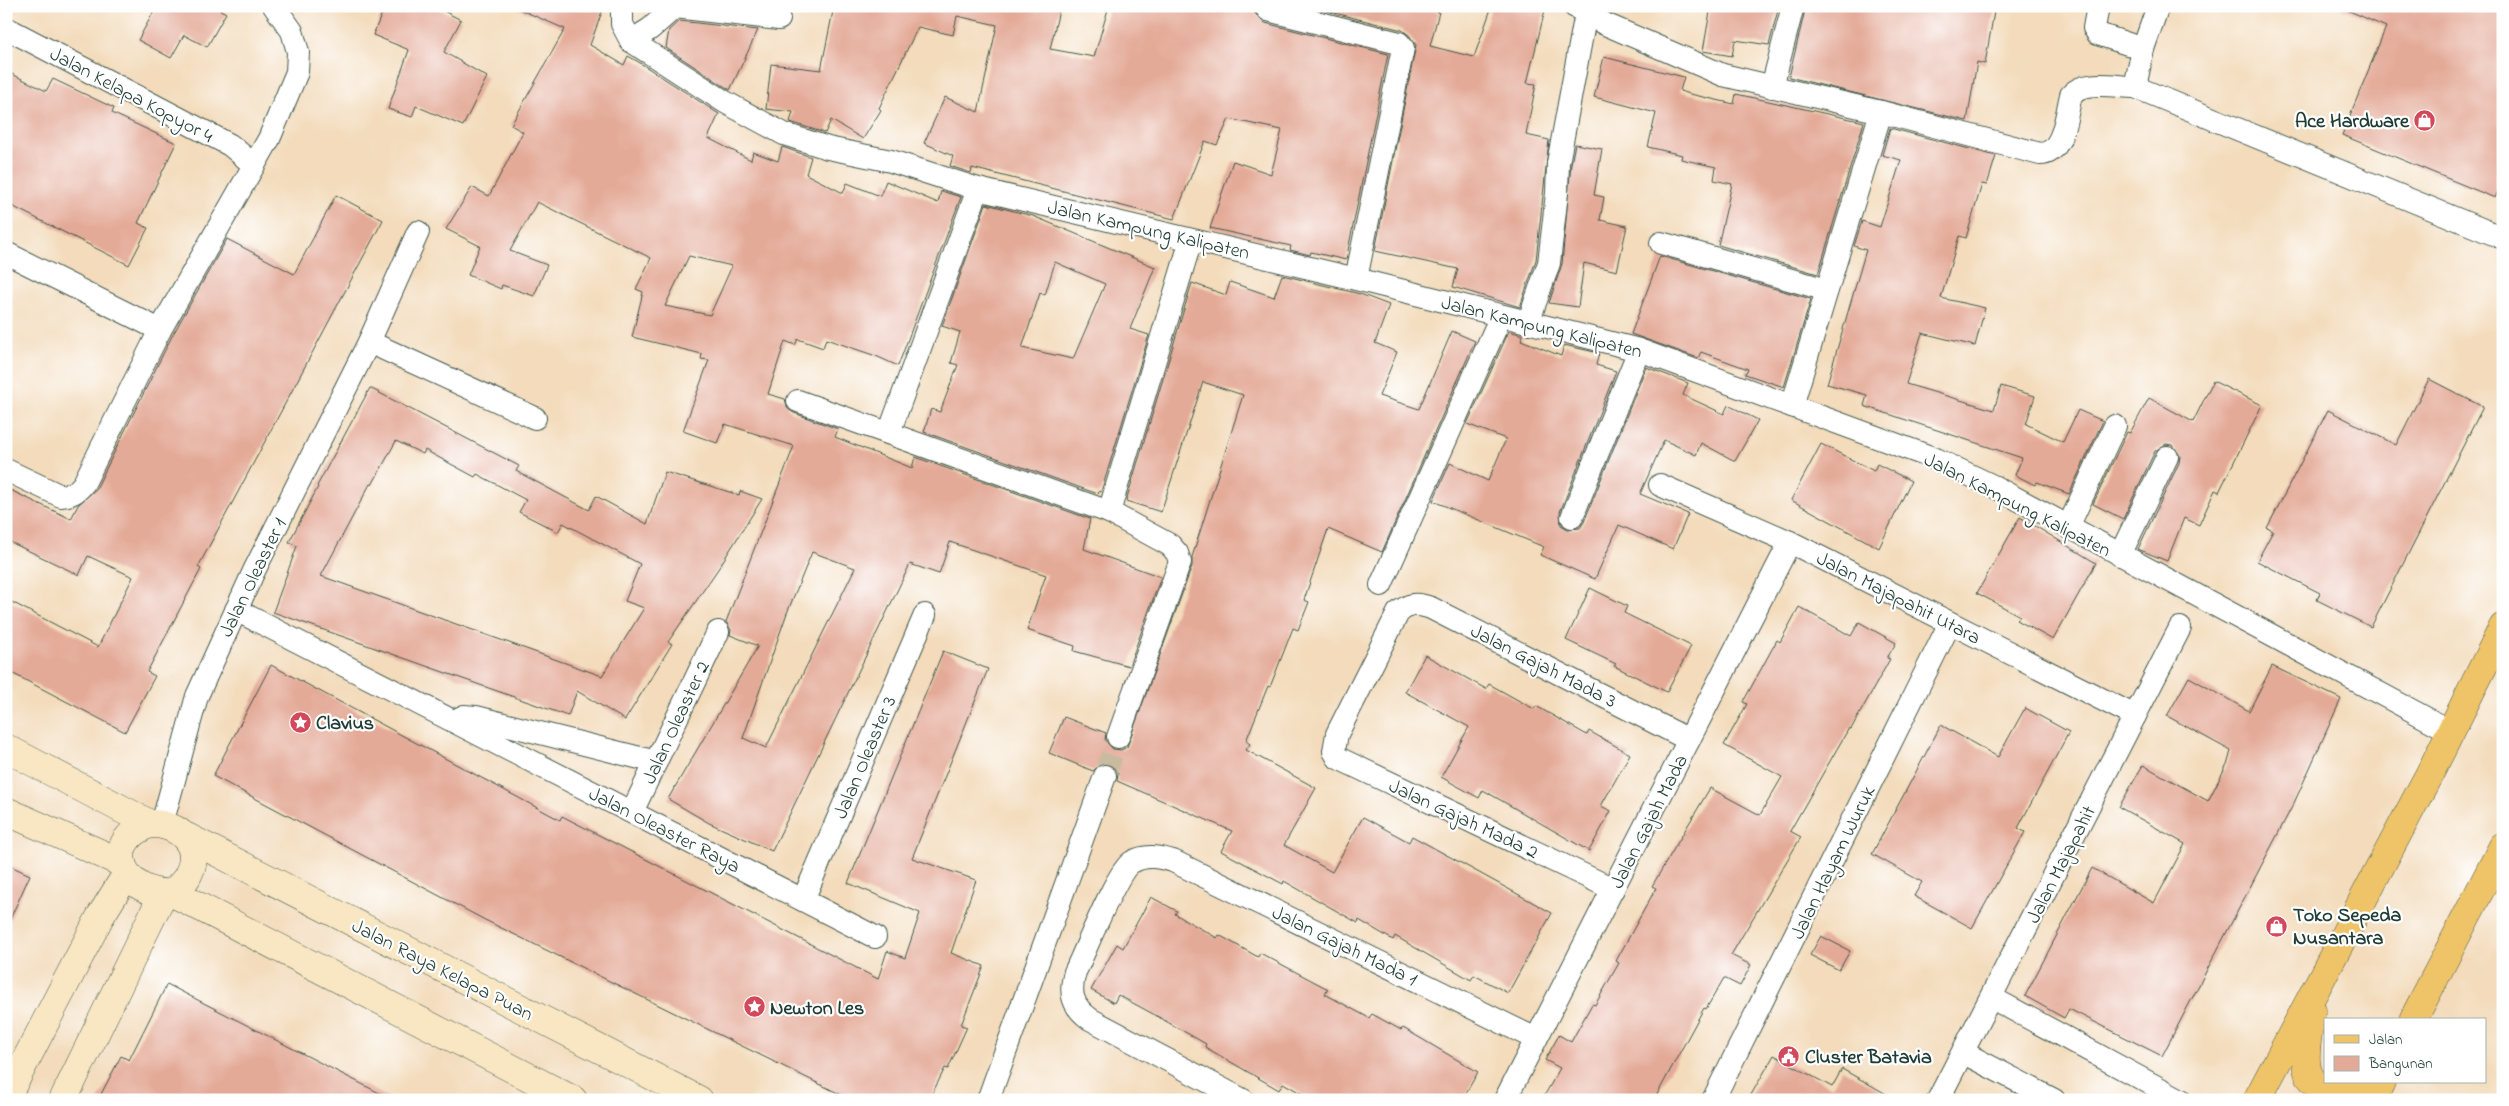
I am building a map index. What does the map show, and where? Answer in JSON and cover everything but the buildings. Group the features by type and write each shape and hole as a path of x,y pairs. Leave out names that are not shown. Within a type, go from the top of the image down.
{"main road":[{"path":"2257,1100 2503,627"},
{"path":"2414,1018 2503,846"},
{"path":"2316,988 2305,1059 2308,1076 2322,1088 2346,1089 2353,1084"},
{"path":"2372,1100 2380,1084"}],"street":[{"path":"6,470 50,493 60,496 70,496 79,490 84,483 160,330 269,139 297,72 298,52 292,31 274,6"},
{"path":"622,6 622,24 631,41 650,29 675,7 779,19"},
{"path":"1265,6 1268,10 1399,43 1403,48 1356,279"},
{"path":"1772,86 1793,6"},
{"path":"2098,6 2094,28 2098,34 2143,49"},
{"path":"2135,87 2143,49 2158,6"},
{"path":"1528,322 1549,263 1557,193 1558,163 1580,9 1605,24 1723,75 1881,112 2040,154 2046,154 2056,147 2071,95 2076,89 2088,86 2135,87 2503,238"},
{"name":"Jalan Kelapa Kopyor 4","path":"6,28 230,145 254,165"},
{"name":"Jalan Kampung Kalipaten","path":"631,41 725,102 784,134 828,148 891,161 978,189 1356,279 1639,350 1936,459 1993,486 2450,731"},
{"path":"1792,406 1881,112"},
{"path":"889,433 978,189"},
{"name":"Jalan Oleaster 1","path":"156,824 197,696 236,610 369,342 418,232"},
{"path":"1109,512 1191,240"},
{"path":"1661,243 1827,290"},
{"path":"6,253 160,330"},
{"path":"1381,585 1500,316"},
{"path":"369,342 535,418"},
{"path":"1572,518 1639,350"},
{"path":"798,400 1109,512 1170,544 1178,553 1180,562 1118,737"},
{"path":"2068,527 2115,426"},
{"path":"2120,555 2167,458"},
{"name":"Jalan Majapahit Utara","path":"1660,484 1790,542 2136,716"},
{"name":"Jalan Gajah Mada","path":"1505,1100 1790,542"},
{"name":"Jalan Gajah Mada 3","path":"1337,734 1398,613 1407,605 1420,604 1689,740"},
{"name":"Jalan Oleaster Raya","path":"236,610 875,937"},
{"name":"Jalan Oleaster 3","path":"803,900 925,615"},
{"name":"Jalan Hayam Wuruk","path":"1713,1100 1950,623"},
{"name":"Jalan Majapahit","path":"1938,1100 1964,1053 2180,628"},
{"name":"Jalan Oleaster 2","path":"632,812 718,632"},
{"path":"455,721 464,716 476,717 656,762"},
{"name":"Jalan Gajah Mada 2","path":"1337,734 1334,751 1338,758 1613,889"},
{"name":"Jalan Raya Kelapa Puan","path":"6,748 156,824 177,830 187,837 699,1100"},
{"path":"988,1100 1106,776"},
{"path":"6,811 124,869 143,889 168,893 573,1100"},
{"path":"6,1098 124,869 122,852 132,834 156,824"},
{"path":"63,1100 168,893 187,877 191,869 193,860 187,837"},
{"name":"Jalan Gajah Mada 1","path":"1243,1100 1090,1019 1078,1010 1072,1000 1072,985 1075,972 1119,878 1131,862 1153,856 1173,861 1536,1039"},
{"path":"1992,998 2181,1100"},
{"path":"1964,1053 2054,1100"}],"tunnel":[{"path":"1105,776 1118,737"}],"place":[{"name":"Ace Hardware","path":"2425,120"},
{"name":"Clavius","path":"300,722"},
{"name":"Toko Sepeda Nusantara","path":"2277,926"},
{"name":"Newton Les","path":"754,1007"},
{"name":"Cluster Batavia","path":"1789,1056"}]}
